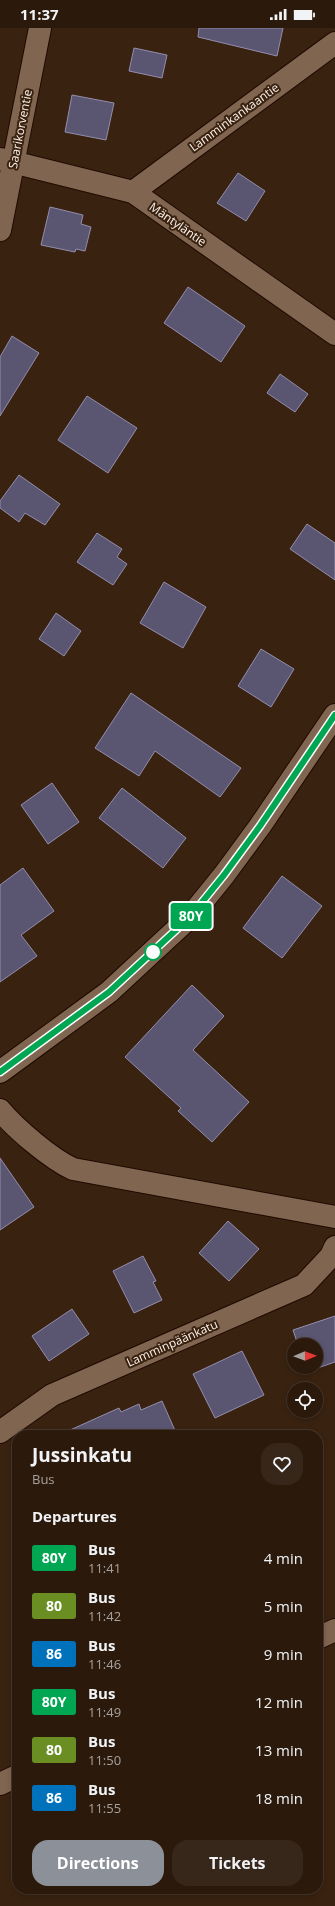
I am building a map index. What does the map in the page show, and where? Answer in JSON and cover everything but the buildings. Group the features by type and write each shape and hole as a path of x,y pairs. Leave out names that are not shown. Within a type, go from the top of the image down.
{"street":[{"name":"Saarikorventie","path":"0,230 7,160 40,28"},
{"name":"Lamminkankaantie","path":"132,192 335,43"},
{"name":"Mäntyläntie","path":"7,160 132,192 335,334"},
{"path":"0,1072 109,992 190,917 224,875 260,826 335,714"},
{"path":"0,1110 8,1120 53,1157 78,1171 335,1217"},
{"name":"Lamminpäänkatu","path":"0,1432 52,1395 304,1285 331,1256 335,1247"},
{"path":"323,1636 335,1630"},
{"path":"0,1784 12,1778"}],"bus line":[{"name":"80Y","path":"0,1072 109,992 190,917 224,875 260,826 335,715"}]}
